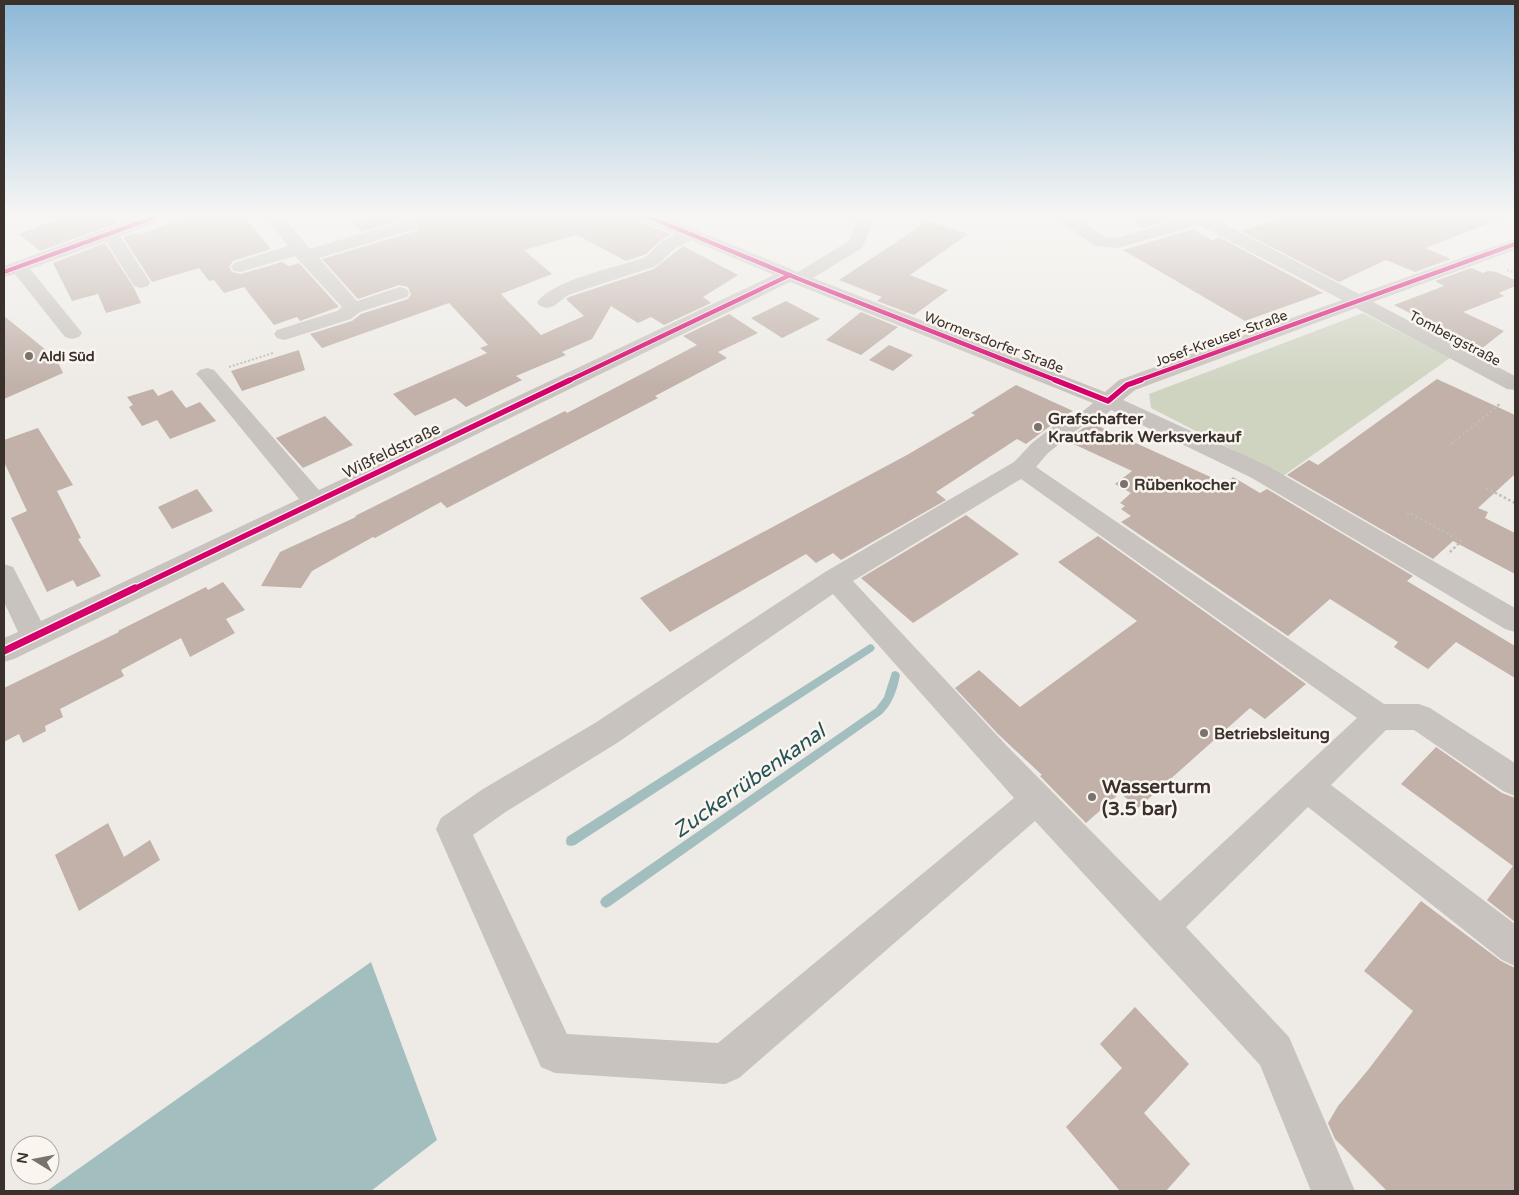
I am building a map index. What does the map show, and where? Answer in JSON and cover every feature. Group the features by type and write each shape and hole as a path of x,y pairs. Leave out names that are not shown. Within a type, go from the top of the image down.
{"street":[{"path":"15,273 72,333"},
{"path":"135,273 141,282"},
{"path":"320,273 353,308"},
{"path":"547,302 561,291 618,273"},
{"name":"Wormersdorfer Straße","path":"784,273 1108,400 1260,472 1515,621"},
{"path":"794,277 802,273"},
{"name":"Tombergstraße","path":"1303,273 1359,302 1512,390"},
{"name":"Josef-Kreuser-Straße","path":"1022,468 1040,448 1074,421 1089,418 1128,385 1438,273"},
{"name":"Wißfeldstraße","path":"4,651 315,502 794,277"},
{"path":"284,334 344,315 353,308 400,292"},
{"path":"207,374 315,502"},
{"path":"1036,800 725,1064 554,1053 453,829 495,800 606,733 834,579 1022,468 1379,717 1419,717 1515,781"},
{"path":"4,574 34,636"},
{"path":"834,579 917,673 1036,800 1160,927 1275,1051 1333,1191"},
{"path":"1160,927 1379,717"},
{"path":"1308,787 1515,947"}],"path":[{"path":"207,374 284,349 280,344 284,334"},
{"path":"1451,444 1512,390"},
{"path":"1486,488 1515,503"},
{"path":"1408,515 1410,513 1461,541 1430,571"}],"green space":[{"path":"1363,313 1450,358 1283,476 1151,408 1149,394"}],"water":[{"path":"371,962 437,1140 371,1191 47,1191 55,1185 60,1185 60,1182"}],"building":[{"path":"58,273 124,273 141,303 106,313 98,294 72,301"},
{"path":"146,273 183,273 152,282"},
{"path":"203,273 308,273 339,307 300,321 297,317 274,325 244,287 224,293 214,280 209,281"},
{"path":"334,273 551,273 552,274 501,294 541,335 584,316 566,299 569,297 643,273 734,273 738,275 703,297 711,303 664,325 651,317 638,323 611,306 592,339 562,352 566,355 516,376 522,380 466,407 455,398 415,416 393,394 487,353 480,348 488,345 449,303 322,348 310,334 352,321 361,314 408,299 411,294 408,287 399,285 358,299"},
{"path":"850,273 913,273 910,275 948,290 914,315 877,301 882,297 839,280"},
{"path":"1162,273 1285,273 1323,293 1245,321"},
{"path":"1321,273 1359,273 1339,282"},
{"path":"1458,273 1498,273 1515,280 1515,286 1499,293 1504,296 1463,312 1504,331 1481,349 1394,305 1444,286 1435,281"},
{"path":"786,301 820,319 782,338 751,318"},
{"path":"861,312 898,327 861,355 826,340"},
{"path":"729,314 758,333 718,352 727,358 655,396 658,398 447,508 441,502 375,538 373,537 312,571 301,588 261,586 280,552 356,517 565,411 567,413 697,345 683,336"},
{"name":"Aldi Süd","path":"4,316 56,358 63,373 4,399"},
{"path":"889,345 913,355 893,371 869,360"},
{"path":"299,350 305,370 242,391 231,371"},
{"path":"1437,379 1515,415 1515,474 1478,508 1488,512 1485,518 1515,533 1515,574 1453,541 1433,559 1287,475 1309,460 1318,465"},
{"path":"1016,385 1073,411 1026,444 1017,439 936,492 946,500 841,560 833,553 816,563 806,554 670,632 640,598 907,455 975,415 971,413"},
{"path":"153,389 158,396 172,390 186,408 200,402 216,421 170,439 157,420 142,426 129,407 133,405 127,397"},
{"path":"325,416 353,445 303,468 276,438"},
{"path":"1096,425 1226,484 1233,477 1260,493 1267,489 1413,576 1407,581 1515,646 1515,678 1456,642 1428,669 1394,647 1398,642 1330,599 1288,636 1121,522 1131,516 1121,509 1125,506 1120,503 1131,493 1115,484 1132,471 1067,441 1083,428"},
{"path":"38,428 73,485 57,491 81,538 78,539 101,576 77,587 73,580 47,592 11,518 27,511 4,462 4,440"},
{"path":"197,489 213,511 172,529 158,507"},
{"path":"966,515 1019,554 913,623 861,578"},
{"path":"1098,536 1306,684 1265,719 1250,708 1138,808 1120,793 1086,823 1040,776 1042,775 998,734 955,688 979,670 1020,707 1137,621 1058,562"},
{"path":"223,582 245,610 226,619 235,633 190,657 181,638 121,670 124,676 60,709 63,717 45,726 46,731 23,743 19,734 4,742 4,688 206,587 208,590"},
{"path":"1436,747 1502,793 1515,798 1515,922 1487,900 1513,866 1401,784"},
{"path":"108,823 124,857 150,840 160,860 79,911 55,855"},
{"path":"1421,901 1501,961 1515,968 1515,1191 1387,1191 1335,1139 1328,1123 1338,1106 1413,1011 1364,971"},
{"path":"1135,1007 1189,1064 1144,1113 1190,1164 1166,1191 1120,1191 1066,1127 1122,1068 1100,1044"}],"waterway":[{"name":"Zuckerrübenkanal","path":"571,841 870,648"},
{"name":"Zuckerrübenkanal","path":"606,902 879,711 892,690 895,675"}],"cycle path":[{"path":"784,273 1108,401 1127,385 1436,273"},
{"path":"4,651 790,275"}],"place":[{"name":"Aldi Süd","path":"29,356"},
{"name":"Grafschafter Krautfabrik Werksverkauf","path":"1038,427"},
{"name":"Rübenkocher","path":"1124,484"},
{"name":"Betriebsleitung","path":"1204,733"},
{"name":"Wasserturm (3.5 bar)","path":"1092,797"}]}
